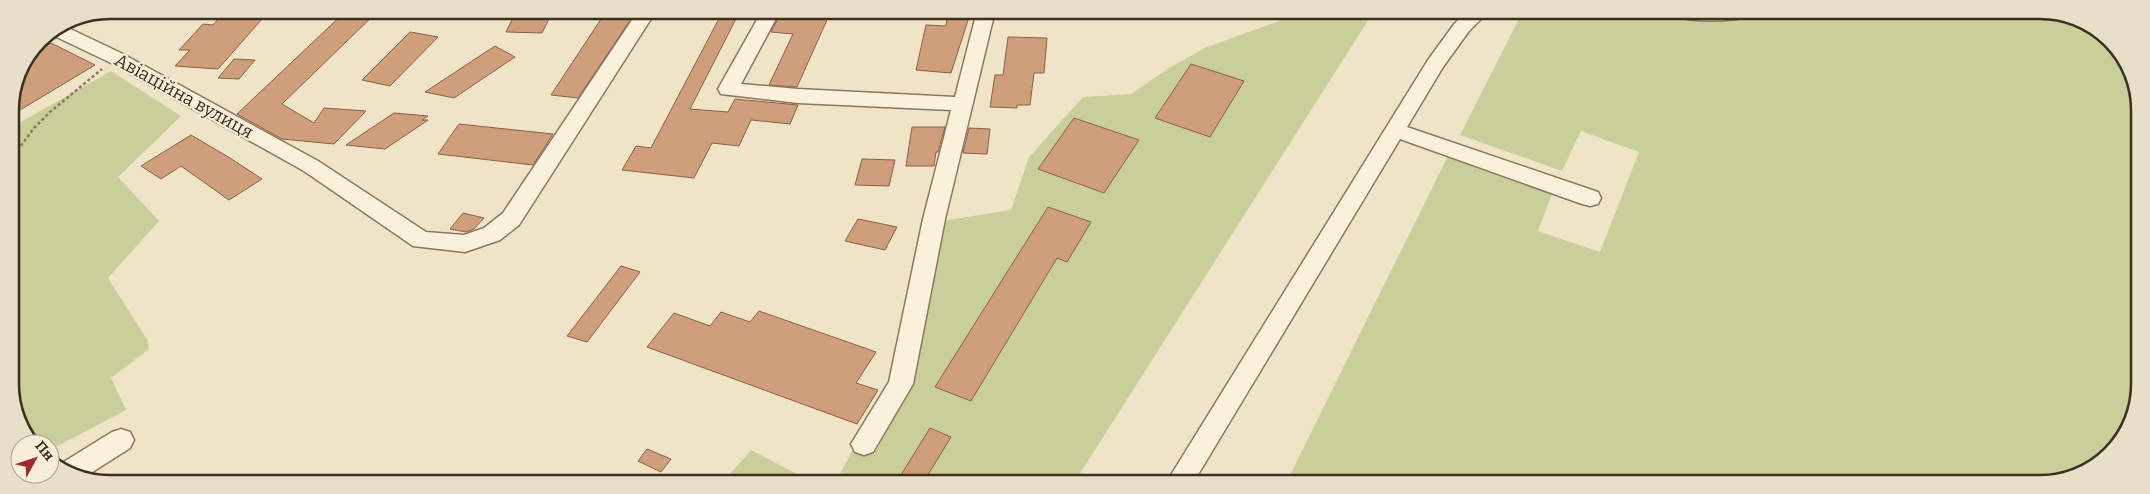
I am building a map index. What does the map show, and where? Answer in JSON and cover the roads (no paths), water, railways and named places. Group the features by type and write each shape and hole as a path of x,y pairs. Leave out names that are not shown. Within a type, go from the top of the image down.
{"street":[{"name":"Авіаційна вулиця","path":"62,32 116,58 311,166 421,240 465,244 492,234 511,219 641,19"},
{"path":"767,19 728,89 798,96 962,104"},
{"path":"864,444 901,384 934,219 984,19"},
{"path":"1183,475 1435,64 1462,26 1470,19"},
{"path":"1395,130 1590,198"},
{"path":"76,468 121,440"}]}
